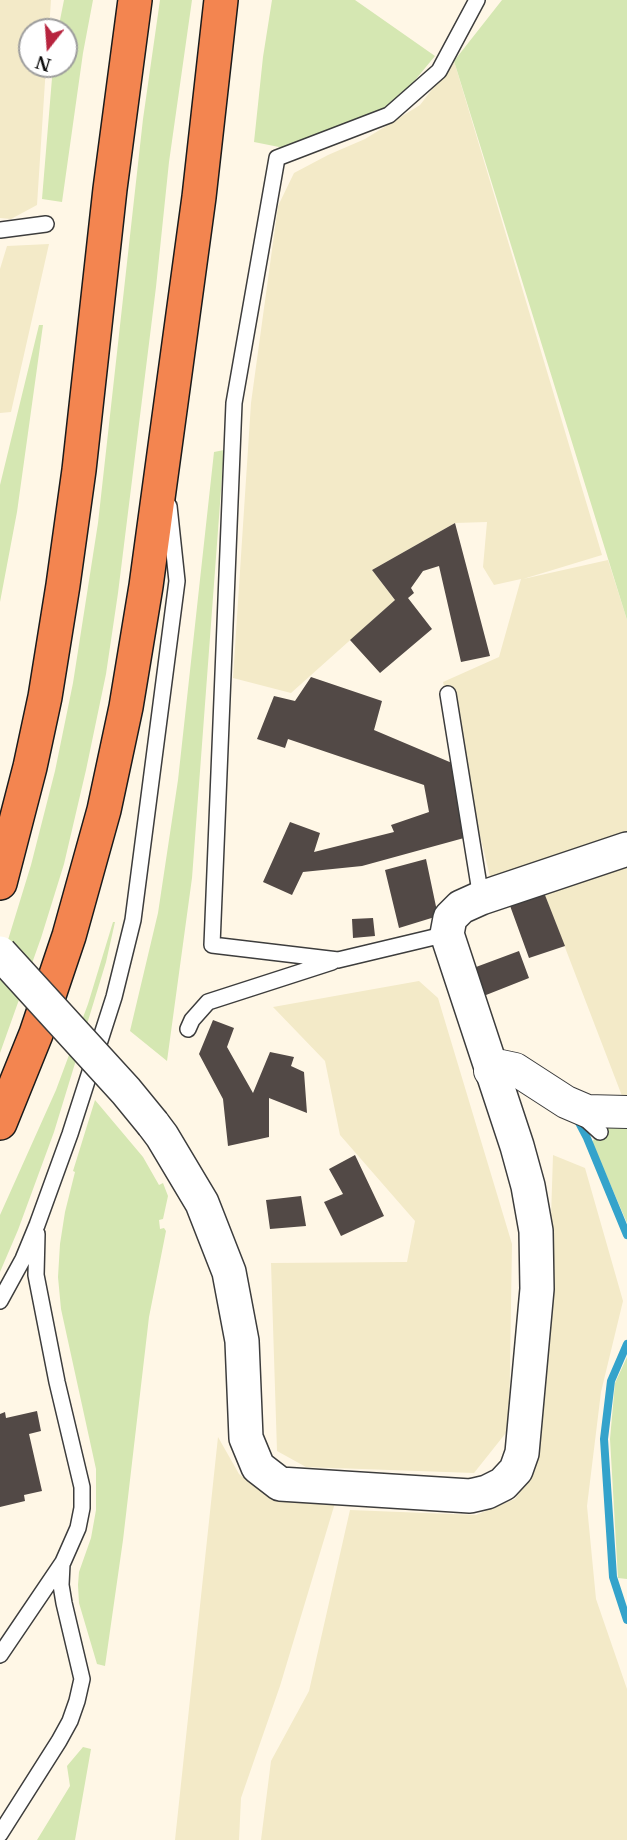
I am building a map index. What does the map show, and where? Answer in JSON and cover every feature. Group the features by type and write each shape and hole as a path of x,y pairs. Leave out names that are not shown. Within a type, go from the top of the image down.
{"highway":[{"path":"0,883 45,697 63,585 79,470 116,144 135,0"},
{"path":"0,1123 36,1034 69,936 104,810 126,707 146,585 200,197 221,0"}],"street":[{"path":"0,953 126,1091 153,1124 202,1203 229,1272 242,1341 246,1438 258,1467 280,1484 470,1496 487,1492 502,1484 516,1470 522,1453 537,1289 536,1231 528,1186 447,933 450,918 461,907 481,898 627,849"},
{"path":"490,1071 501,1066 515,1069 566,1102 587,1111 627,1112"}],"lane":[{"path":"338,960 212,945 234,403 277,158 389,115 439,71 474,6"},
{"path":"0,230 46,224"},
{"path":"0,1301 37,1225 70,1134 114,997 132,920 177,581 163,457"},
{"path":"448,694 481,898"},
{"path":"188,1029 192,1020 208,1002 338,960 447,933"},
{"path":"566,1102 600,1132"},
{"path":"0,1656 63,1562 78,1528 82,1508 82,1487 36,1275 37,1225"},
{"path":"0,1834 59,1741 70,1721 77,1701 82,1679 61,1585 63,1562"}],"shaded area":[{"path":"0,0 51,0 50,18 18,18 18,78 45,78 37,205 11,219 0,218"},
{"path":"454,61 602,555 523,579 608,560 627,620 627,842 492,885 443,682 499,657 521,579 494,585 483,567 487,522 455,523 372,570 395,600 291,693 233,678 251,403 278,206 294,173 365,139 420,105"},
{"path":"49,244 11,412 0,413 0,269 7,246"},
{"path":"627,863 627,1109 543,890"},
{"path":"419,981 438,998 512,1244 509,1429 474,1473 306,1467 277,1451 271,1263 407,1262 415,1221 340,1135 325,1061 273,1007"},
{"path":"553,1155 585,1168 623,1301 601,1392 587,1506 596,1599 627,1689 627,1840 261,1840 271,1761 309,1691 350,1510 476,1515 515,1499 535,1470 539,1445 549,1280"},
{"path":"218,1437 239,1474 265,1494 295,1502 335,1503 280,1686 241,1798 239,1840 175,1840"}],"green space":[{"path":"64,0 93,0 83,53 62,202 42,199 52,78 78,78 78,18 60,18"},
{"path":"160,0 192,0 169,162 156,287 106,674 64,864 41,938 0,1053 0,966 31,865 55,771 73,683 98,523 143,119"},
{"path":"272,0 355,0 435,56 392,108 289,149 254,142"},
{"path":"502,0 627,0 627,620 454,61"},
{"path":"39,325 43,325 17,512 0,602 0,485"},
{"path":"224,450 192,878 167,1061 130,1031 158,913 178,780 214,452"},
{"path":"113,922 115,922 106,962 54,1132 0,1272 0,1215 56,1090 88,1004"},
{"path":"95,1100 143,1157 159,1185 163,1183 168,1196 163,1219 159,1220 160,1229 164,1228 166,1231 149,1317 123,1540 105,1666 97,1664 79,1603 79,1572 91,1538 96,1510 96,1469 61,1309 58,1277 60,1244 75,1172 73,1171"},
{"path":"608,1121 627,1121 627,1223 592,1142"},
{"path":"627,1357 627,1579 618,1578 610,1439 615,1383"},
{"path":"83,1747 91,1749 75,1840 37,1840 70,1786 67,1766"}],"building":[{"path":"455,523 490,656 461,662 439,566 423,571 411,588 414,593 408,598 432,629 380,673 350,640 395,600 372,570"},
{"path":"311,677 382,701 374,730 452,763 464,838 362,866 303,872 292,895 263,882 290,822 320,833 314,852 394,832 391,825 429,812 424,785 288,739 285,748 257,739 274,696 295,701"},
{"path":"426,859 438,916 399,928 385,870"},
{"path":"543,890 565,946 529,958 509,903"},
{"path":"373,918 375,936 353,938 352,919"},
{"path":"519,951 529,978 481,997 476,967"},
{"path":"213,1020 234,1028 227,1047 253,1093 270,1052 294,1057 291,1066 304,1072 307,1113 269,1098 269,1137 228,1146 223,1099 199,1054"},
{"path":"355,1155 384,1216 341,1236 324,1202 343,1194 329,1169"},
{"path":"301,1196 306,1226 270,1229 266,1200"},
{"path":"37,1411 41,1431 29,1434 42,1491 24,1495 25,1501 0,1507 0,1414 5,1412 6,1418"}],"waterway":[{"path":"576,1117 627,1235"},
{"path":"627,1344 611,1381 604,1439 613,1577 627,1620"}]}
